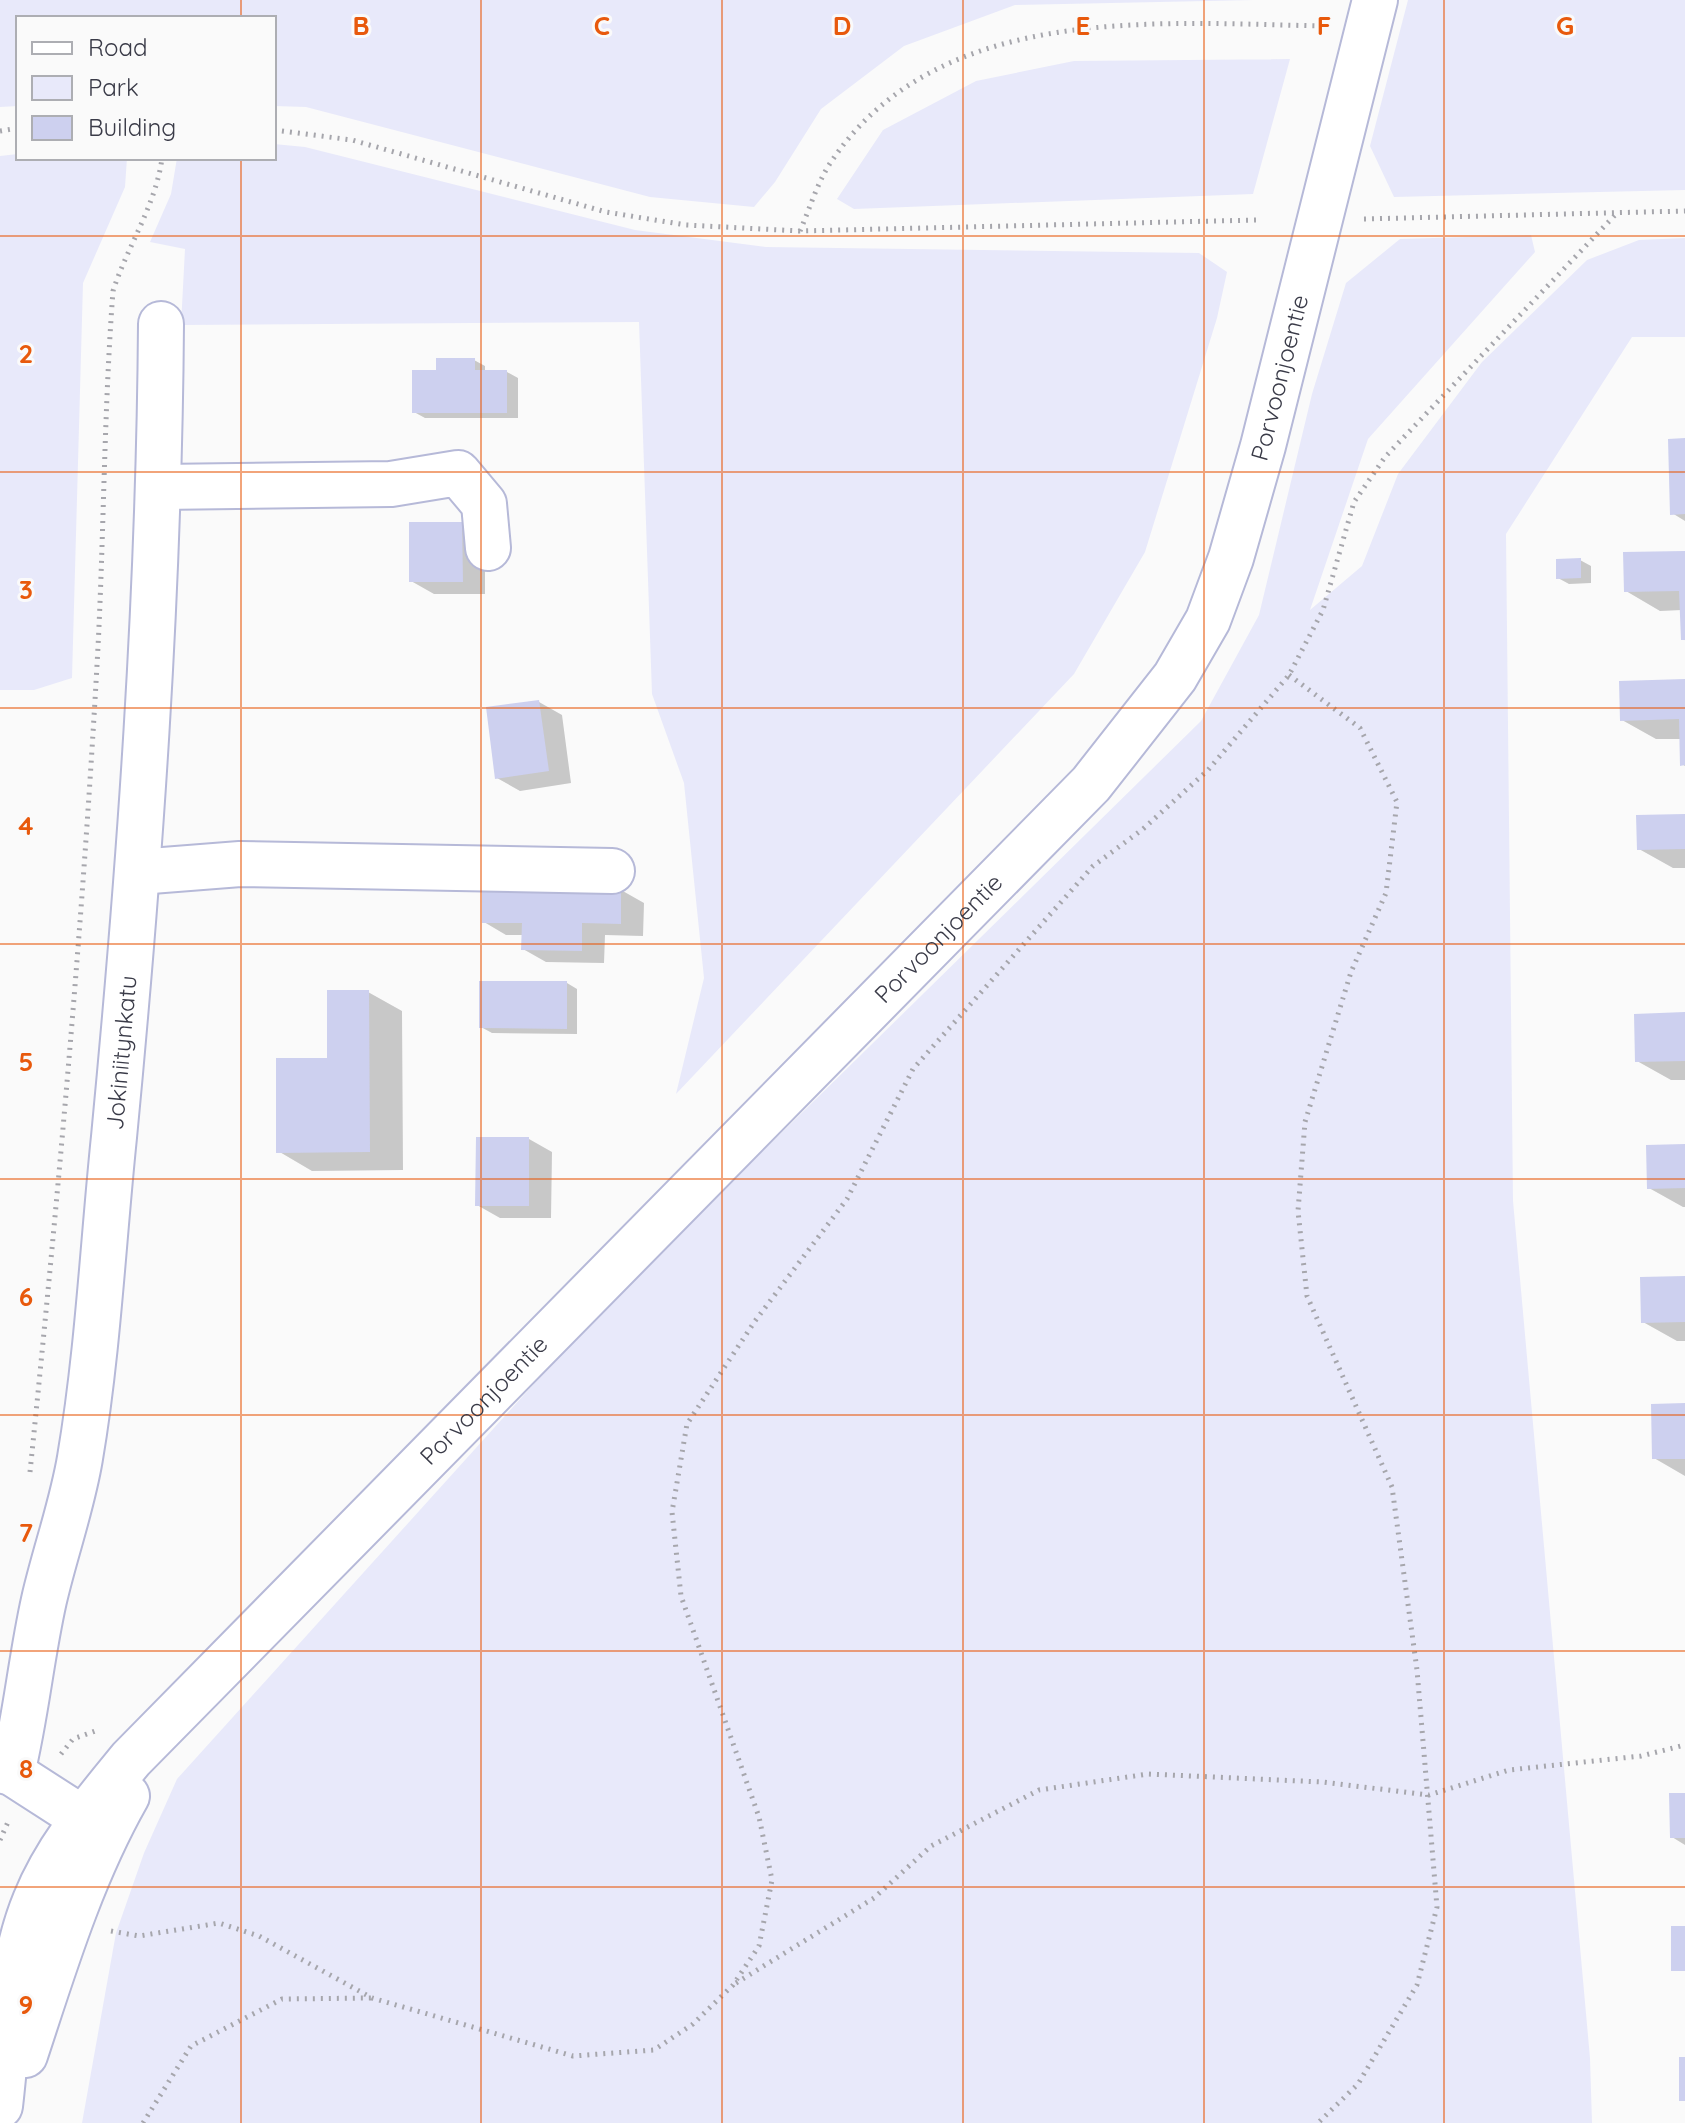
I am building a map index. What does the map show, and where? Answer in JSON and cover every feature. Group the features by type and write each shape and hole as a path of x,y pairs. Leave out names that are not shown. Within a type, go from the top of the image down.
{"street":[{"name":"Porvoonjoentie","path":"0,2106 21,1947 35,1900 82,1818 131,1759 193,1693 1091,784 1175,677 1208,620 1231,558 1263,446 1375,0"},
{"name":"Jokiniitynkatu","path":"16,1777 45,1598 73,1494 85,1424 138,872 151,698 160,487 161,324"},
{"path":"160,487 391,484 458,473 484,504 488,548"},
{"path":"138,872 240,864 612,871"},
{"name":"Porvoonjoentie","path":"6,2123 49,1985 101,1845 125,1798 193,1693"},
{"path":"16,1777 82,1818"}],"path":[{"path":"1323,41 1330,13"},
{"path":"800,231 832,160 874,112 915,82 966,54 1014,40 1082,30 1177,23 1327,26"},
{"path":"276,130 352,140 606,212 686,225 800,231 1256,220"},
{"path":"29,1478 56,1216 83,874 98,647 113,291 124,255 147,209 161,160"},
{"path":"1351,220 1685,211"},
{"path":"106,1928 139,1936 219,1923 259,1936 372,1998 573,2056 654,2050 693,2024 733,1985 759,1946 772,1880 759,1817 681,1596 672,1512 687,1424 755,1321 847,1199 913,1069 1093,866 1143,829 1208,770 1289,675 1323,610 1354,502 1385,457 1616,214"},
{"path":"1289,675 1360,728 1397,802 1386,893 1351,972 1305,1122 1298,1211 1307,1296 1392,1487 1417,1670 1437,1907 1417,1985 1358,2084 1318,2123"},
{"path":"26,1716 61,1726 73,1739"},
{"path":"0,1840 10,1818 16,1777 73,1739 112,1726"},
{"path":"733,1985 874,1898 931,1846 1039,1790 1148,1774 1322,1782 1429,1795 1509,1770 1641,1756 1685,1745"},
{"path":"143,2123 191,2046 282,1999 372,1998"}],"green space":[{"path":"0,0 1254,0 1015,5 904,46 821,109 775,182 754,207 650,197 306,107 276,106 276,16 16,16 16,106 0,107"},
{"path":"1408,0 1685,0 1685,190 1394,197 1370,146"},
{"path":"1290,59 1253,194 854,209 837,199 883,130 976,81 1074,61"},
{"path":"276,144 305,147 635,230 766,247 1199,253 1227,272 1217,318 1145,552 1074,674 676,1094 704,978 684,783 652,694 639,322 181,325 185,249 150,242 171,194 177,160 276,160"},
{"path":"16,154 16,160 127,160 125,187 83,283 72,678 34,690 0,690 0,156"},
{"path":"1531,235 1535,252 1368,439 1310,610 1362,566 1398,474 1482,362 1587,260 1639,240 1685,238 1685,337 1632,337 1506,534 1513,1201 1590,2058 1592,2123 82,2123 116,1933 144,1853 177,1779 597,1314 1201,721 1259,615 1312,394 1346,283 1400,239"}],"building":[{"path":"436,358 475,358 475,370 507,370 507,413 412,413 412,370 436,370"},
{"path":"1685,438 1685,514 1670,515 1668,439"},
{"path":"409,522 462,522 463,582 409,582"},
{"path":"1685,551 1685,640 1681,640 1679,591 1624,592 1623,552"},
{"path":"1581,558 1581,578 1556,579 1556,559"},
{"path":"1685,679 1685,765 1680,766 1679,719 1620,721 1619,681"},
{"path":"539,700 549,771 495,779 486,707"},
{"path":"1685,814 1685,849 1637,850 1636,815"},
{"path":"482,886 621,888 621,924 582,923 582,951 521,950 522,923 482,923"},
{"path":"479,981 567,981 567,1029 479,1028"},
{"path":"327,990 369,990 370,1152 276,1153 276,1058 327,1058"},
{"path":"1685,1012 1685,1061 1635,1062 1634,1014"},
{"path":"476,1137 529,1137 529,1206 475,1206"},
{"path":"1685,1144 1685,1188 1647,1189 1646,1145"},
{"path":"1685,1276 1685,1322 1641,1323 1640,1277"},
{"path":"1685,1403 1685,1459 1652,1459 1651,1404"},
{"path":"1669,1793 1685,1793 1685,1838 1670,1838"},
{"path":"1671,1926 1685,1926 1685,1971 1671,1971"},
{"path":"1679,2057 1685,2057 1685,2101 1679,2101"}]}
